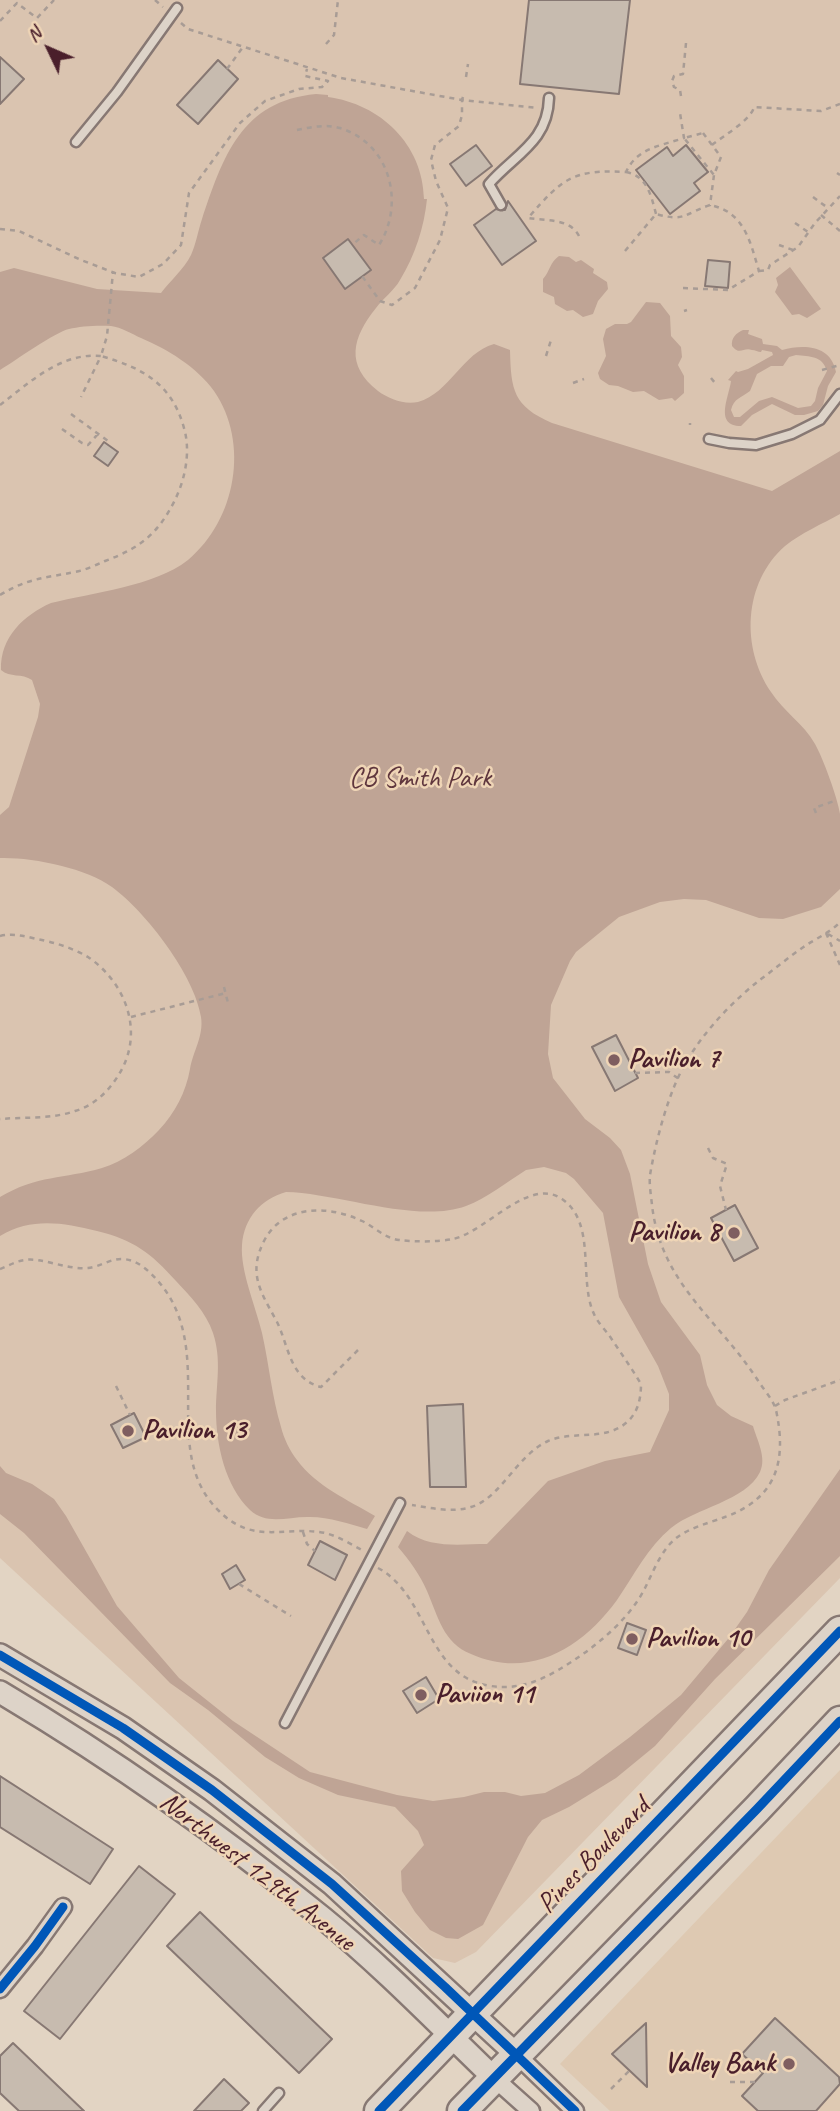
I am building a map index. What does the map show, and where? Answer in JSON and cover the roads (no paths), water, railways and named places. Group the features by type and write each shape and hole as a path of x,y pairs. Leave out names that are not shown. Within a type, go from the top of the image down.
{"highway":[{"name":"Pines Boulevard","path":"380,2111 840,1631"},
{"path":"462,2111 840,1721"}],"street":[{"name":"Northwest 129th Avenue","path":"0,1655 123,1728 212,1790 332,1884 517,2054"},
{"name":"Northwest 129th Avenue","path":"0,1692 77,1738 131,1775 313,1911 494,2078"},
{"path":"0,1989 63,1907"},
{"path":"517,2054 575,2111"},
{"path":"494,2078 531,2111"}],"lane":[{"path":"76,142 117,92 175,12"},
{"path":"501,205 489,184 539,134 546,122 549,98"},
{"path":"709,439 756,445 792,434 820,420 840,394"},
{"path":"285,1723 400,1503"},
{"path":"263,2111 279,2093"}],"place":[{"name":"Pavilion 7","path":"614,1060"},
{"name":"Pavilion 8","path":"734,1233"},
{"name":"Pavilion 13","path":"128,1431"},
{"name":"Pavilion 10","path":"632,1639"},
{"name":"Paviion 11","path":"421,1695"},
{"name":"Valley Bank","path":"789,2064"}],"park label":[{"name":"CB Smith Park","path":"420,779"}]}
